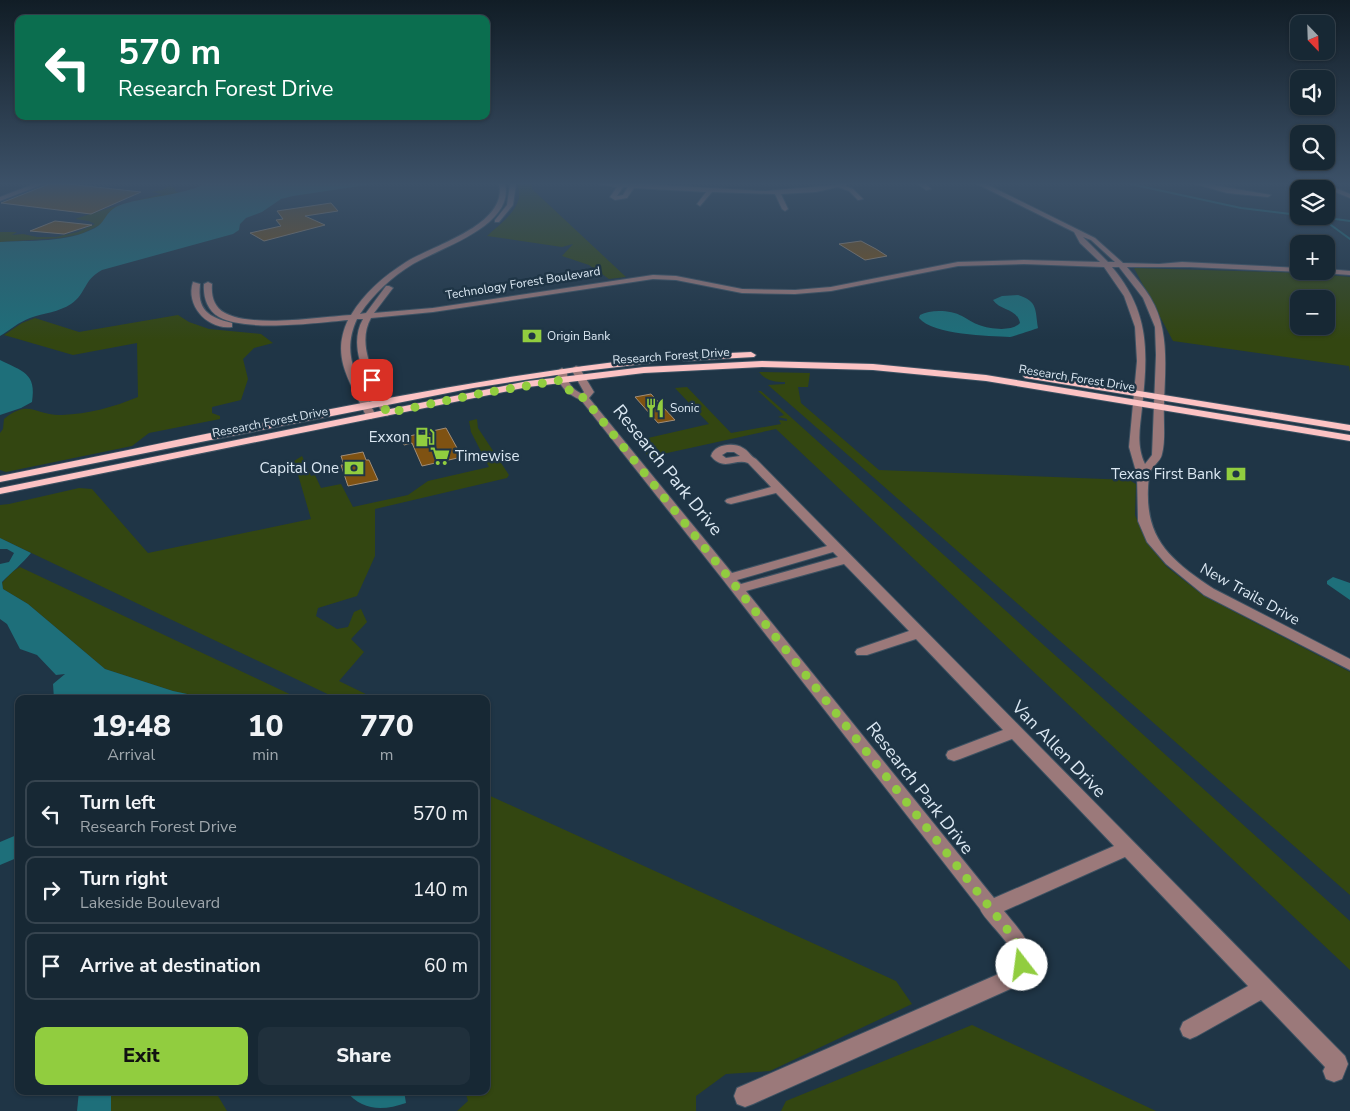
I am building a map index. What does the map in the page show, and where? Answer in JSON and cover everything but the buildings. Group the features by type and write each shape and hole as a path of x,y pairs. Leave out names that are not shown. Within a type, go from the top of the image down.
{"main road":[{"name":"Research Forest Drive","path":"1,485 369,411 478,394 562,375 691,366 828,364 927,371 1137,397 1350,428"},
{"name":"Research Forest Drive","path":"1159,400 1350,438"}],"street":[{"path":"369,411 347,363 346,347 352,319 367,299 424,255 464,236 472,237"},
{"name":"New Trails Drive","path":"1078,236 1080,240 1104,262 1130,297 1142,336 1134,449 1143,474 1142,502 1144,522 1154,543 1183,573 1209,592 1350,665"},
{"name":"New Trails Drive","path":"1086,236 1093,239 1120,263 1147,298 1159,326 1161,341 1157,455 1143,474"},
{"path":"385,408 360,349 361,331 368,317 394,278 472,237"},
{"name":"Technology Forest Boulevard","path":"196,284 194,296 198,308 211,319 227,324 281,328 433,310 634,278 676,278 720,288 759,292 795,292 831,289 943,266 1024,262 1104,262 1290,270"},
{"path":"1335,272 1350,273"},
{"name":"Technology Forest Boulevard","path":"208,284 207,292 211,305 222,315 237,320 281,323 352,319"},
{"path":"1138,324 1159,326"},
{"name":"Research Park Drive","path":"578,373 589,392 584,398"},
{"name":"Research Park Drive","path":"562,375 572,394 584,398 1014,938 1022,954 1022,965 1010,979 745,1096"},
{"name":"Van Allen Drive","path":"746,458 752,461 1337,1064 1334,1071"},
{"path":"731,501 778,489"},
{"path":"733,584 841,554"},
{"path":"862,652 918,633"},
{"path":"954,755 1014,732"},
{"path":"990,908 1127,848"},
{"path":"1190,1029 1264,988"}],"shaded area":[{"path":"0,236 71,236 0,242"},
{"path":"73,236 226,236 102,270 91,278 80,295 71,304 56,311 26,320 0,336 0,242 48,240"},
{"path":"487,236 582,236 626,277 609,279 589,265 562,256 573,244 562,247"},
{"path":"1134,268 1290,272 1290,280 1335,280 1335,276 1350,277 1350,372 1349,366 1173,341"},
{"path":"1018,295 1032,303 1036,311 1038,328 1010,337 962,334 936,328 926,324 919,318 920,315 925,313 947,311 984,326 1001,329 1012,328 1020,323 1016,315 996,304 993,300 1002,296"},
{"path":"178,315 189,322 209,329 261,334 273,343 254,348 243,359 248,379 241,400 212,407 212,413 220,416 220,419 149,433 132,446 6,472 0,470 0,433 3,429 4,419 13,413 27,409 53,415 91,412 138,397 137,343 73,355 4,335 22,323 35,318 79,332"},
{"path":"0,360 26,374 30,379 33,392 32,402 0,415"},
{"path":"759,372 810,373 808,387 798,387 801,403 879,470 1129,480 1136,484 1135,515 1148,544 1167,567 1204,596 1350,672 1350,895 768,385 785,384 785,382 770,380"},
{"path":"687,387 731,433 781,424 779,420 787,421 787,419 778,417 784,415 758,391 761,391 784,411 1350,921 1350,970 776,429 649,457 635,441 709,424 675,388"},
{"path":"477,419 478,428 509,475 507,478 375,509 375,556 357,596 318,608 316,616 337,629 348,627 354,612 361,609 367,622 351,639 364,652 339,681 368,695 330,695 0,538 0,505 79,488 92,489 148,553 311,519 294,461 302,456 311,476 315,475 321,488 341,484 353,507 408,495 428,481 489,467 471,432 469,421"},
{"path":"0,538 31,553 2,582 3,589 28,604 105,669 173,691 192,695 54,695 53,684 65,674 56,675 37,655 20,649 7,624 0,619 0,564 9,562 14,553 7,549 0,549"},
{"path":"20,567 292,695 192,695 173,691 105,669 28,604 3,589 2,583 12,572"},
{"path":"1333,577 1350,583 1350,600 1327,584 1327,581"},
{"path":"490,796 896,981 912,1004 770,1071 726,1074 696,1096 696,1111 457,1111 468,1101 466,1095 490,1095"},
{"path":"972,1025 1156,1111 781,1111 786,1101"},
{"path":"104,1095 217,1095 227,1111 106,1111 102,1108"},
{"path":"349,1095 405,1095 406,1103 381,1108 366,1106"}],"waterway":[{"path":"1346,236 1350,239"},
{"path":"0,854 15,847"},
{"path":"94,1111 95,1095"}],"place":[{"name":"Origin Bank","path":"532,336"},
{"name":"Sonic","path":"655,408"},
{"name":"Exxon","path":"425,437"},
{"name":"Timewise","path":"440,456"},
{"name":"Capital One","path":"354,468"},
{"name":"Texas First Bank","path":"1236,474"}],"route":[{"path":"372,380 387,413 528,384 562,380 572,394 584,398 1014,938 1022,954 1022,965"}]}
